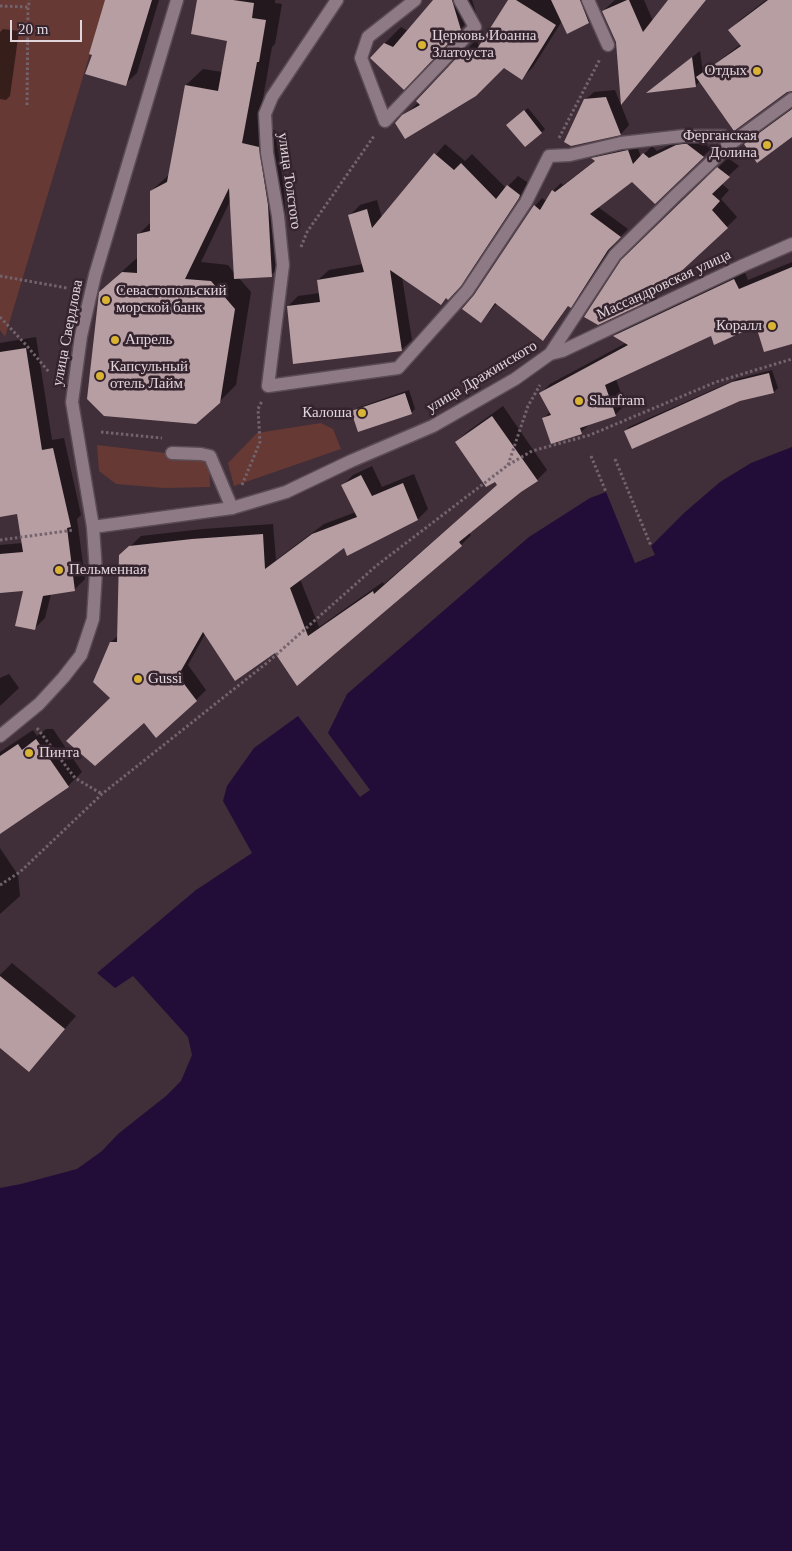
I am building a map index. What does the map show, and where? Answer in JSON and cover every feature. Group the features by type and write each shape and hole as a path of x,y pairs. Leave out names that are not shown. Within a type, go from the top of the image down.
{"street":[{"name":"улица Свердлова","path":"0,736 39,704 81,654 93,619 96,572 93,527 72,402 81,336 95,275 177,0"},
{"name":"улица Толстого","path":"268,386 283,265 278,216 266,153 265,114 272,98 337,0"},
{"path":"414,0 368,37 361,58 385,121 475,27 460,0"},
{"path":"588,0 608,45"},
{"name":"улица Дражинского","path":"93,527 232,508 286,492 433,426 515,379 550,354 615,255 729,146 792,99"},
{"path":"268,386 398,368 467,291 526,202 549,156 570,155 622,143 683,136 722,136 729,146"},
{"name":"Массандровская улица","path":"550,354 570,347 792,244"},
{"path":"172,453 210,456 232,508"}],"path":[{"path":"27,105 28,7 30,0"},
{"path":"0,6 28,7"},
{"path":"549,156 608,45"},
{"path":"283,265 294,264 306,232 385,121"},
{"path":"0,276 67,288"},
{"path":"0,318 2,323 27,346 48,372"},
{"path":"0,885 20,872 102,794 268,662 376,566 508,465 532,451 590,435 716,382 792,358"},
{"path":"508,465 528,406 542,380"},
{"path":"242,486 260,442 258,409 268,386"},
{"path":"591,456 606,492"},
{"path":"615,459 651,546"},
{"path":"0,540 74,530"},
{"path":"37,728 75,778 102,794"}],"shaded area":[{"path":"0,0 106,0 5,337 0,330"},
{"path":"321,423 333,429 341,449 234,486 228,463 257,433"},
{"path":"97,445 209,458 210,487 164,488 116,484 99,471"},
{"path":"792,447 792,1551 0,1551 0,1188 77,1169 102,1151 118,1134 166,1096 181,1081 192,1055 188,1037 133,976 115,988 97,973 196,890 252,853 223,801 227,786 254,748 298,716 360,797 370,790 328,733 347,694 529,537 590,498 606,492 635,563 655,555 651,546 684,513 720,482 751,463"}],"building":[{"path":"105,0 152,0 126,86 85,74 92,55 89,54"},
{"path":"197,0 233,0 254,3 252,18 266,20 242,143 259,147 268,205 272,277 234,279 229,188 185,279 211,281 235,309 220,403 196,424 104,416 87,399 99,292 122,272 137,273 137,234 150,231 150,191 167,182 185,85 218,91 227,41 191,34"},
{"name":"Церковь Иоанна Златоуста","path":"433,0 452,0 461,30 404,90 370,58 384,43 393,47"},
{"path":"508,0 516,0 556,25 522,80 504,68 476,96 405,139 395,123 402,115 420,105 416,101 466,48 470,60"},
{"path":"551,0 580,0 589,23 567,34"},
{"path":"629,0 643,32 668,0 706,0 621,105 616,42 602,11"},
{"name":"Отдых","path":"768,0 792,0 792,91 787,92 734,131 696,77 741,46 728,30"},
{"path":"692,57 696,87 646,93"},
{"path":"606,97 621,135 571,146 564,142 584,99"},
{"name":"Ферганская Долина","path":"792,109 792,137 757,163 744,144"},
{"path":"524,110 542,133 525,147 506,125"},
{"path":"687,144 704,157 655,204 632,182 590,214 621,237 608,250 571,308 568,306 543,341 495,303 481,323 462,309 474,295 534,205 540,210 552,190 555,192 595,161 591,158 628,150 633,164 643,153 649,158 676,145"},
{"path":"434,153 454,170 461,163 496,199 507,185 520,195 461,286 448,300 446,298 441,305 390,270 402,351 293,364 287,306 320,302 317,280 364,272 348,215 367,209 372,228"},
{"path":"717,167 730,177 712,194 720,201 712,210 728,228 649,301 598,325 584,317 621,260"},
{"path":"792,267 792,344 764,352 756,326 714,345 711,336 605,385 616,416 580,428 582,434 551,444 542,418 551,415 539,393 628,345 613,336 734,279 739,289"},
{"path":"26,348 42,450 53,448 71,527 67,528 75,591 43,596 35,630 15,626 23,591 0,593 0,554 23,552 17,514 0,517 0,352"},
{"path":"769,373 774,393 740,401 632,449 624,431 732,382"},
{"path":"405,393 412,414 358,432 351,411"},
{"path":"492,416 538,481 521,492 459,542 462,546 297,686 275,653 235,681 203,632 178,676 197,701 156,738 144,723 95,766 66,741 110,698 93,682 110,642 117,642 119,555 129,546 263,534 265,569 312,534 357,517 341,485 361,475 372,496 403,483 418,520 347,556 344,548 290,588 308,636 373,591 374,594 497,485 495,482 486,487 455,442"},
{"path":"36,739 69,787 0,834 0,756 18,744 22,750"},
{"path":"0,976 65,1029 29,1072 0,1048"}],"place":[{"name":"Церковь Иоанна Златоуста","path":"422,45"},
{"name":"Отдых","path":"757,71"},
{"name":"Ферганская Долина","path":"767,145"},
{"name":"Севастопольский морской банк","path":"106,300"},
{"name":"Коралл","path":"772,326"},
{"name":"Апрель","path":"115,340"},
{"name":"Капсульный отель Лайм","path":"100,376"},
{"name":"Sharfram","path":"579,401"},
{"name":"Калоша","path":"362,413"},
{"name":"Пельменная","path":"59,570"},
{"name":"Gussi","path":"138,679"},
{"name":"Пинта","path":"29,753"}]}
